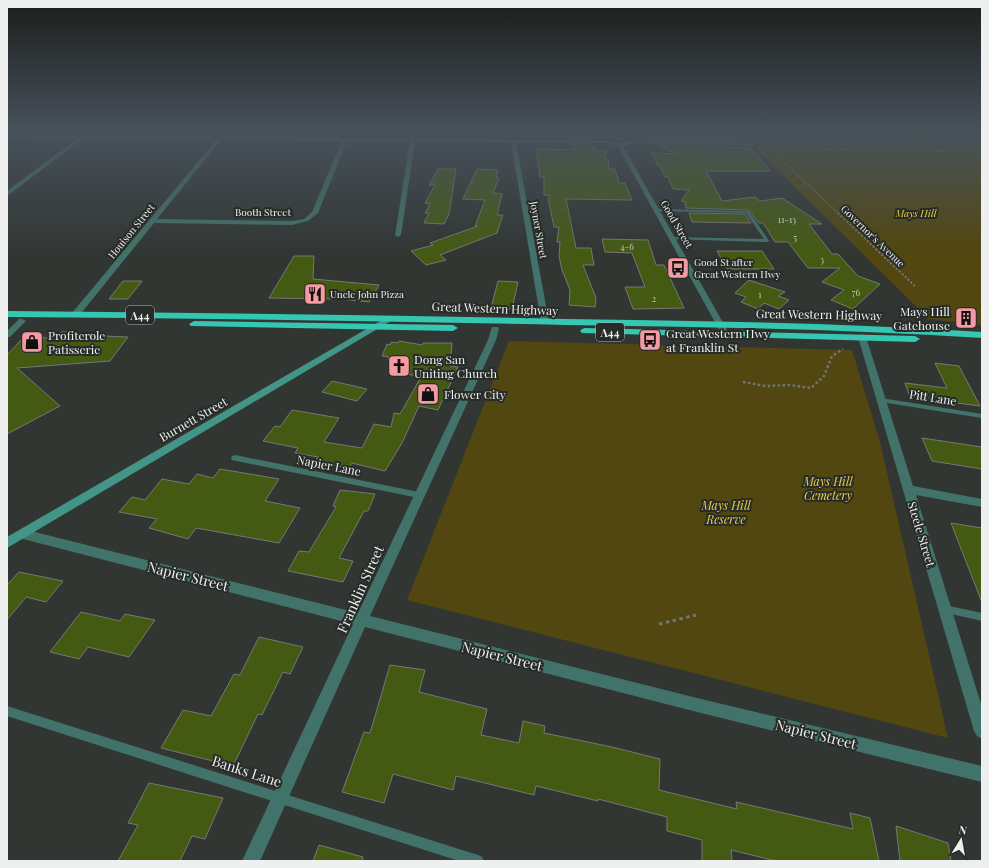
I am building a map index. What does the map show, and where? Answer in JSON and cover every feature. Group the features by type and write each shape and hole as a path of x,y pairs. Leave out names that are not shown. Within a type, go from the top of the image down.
{"highway":[{"name":"Great Western Highway","path":"7,314 392,318 720,325 858,328 982,335"},
{"name":"Great Western Highway","path":"7,320 862,337 982,343"}],"main road":[{"name":"Burnett Street","path":"7,543 392,318"}],"street":[{"path":"7,194 37,172"},
{"name":"Houison Street","path":"76,315 191,172"},
{"name":"Booth Street","path":"152,221 292,223 310,219 315,213 332,172"},
{"path":"398,235 408,172"},
{"name":"Joyner Street","path":"518,172 545,322"},
{"name":"Good Street","path":"636,172 726,335"},
{"path":"7,335 22,321"},
{"name":"Franklin Street","path":"251,861 492,340 495,329"},
{"name":"Steele Street","path":"862,337 982,731"},
{"path":"908,489 982,503"},
{"name":"Napier Street","path":"23,534 362,621 982,774"}],"lane":[{"path":"656,210 746,212 767,242 672,238"},
{"name":"Pitt Lane","path":"881,400 982,416"},
{"name":"Napier Lane","path":"235,458 419,495"},
{"path":"945,609 982,617"},
{"name":"Banks Lane","path":"7,711 478,861"}],"path":[{"name":"Governor's Avenue","path":"794,172 915,286"},
{"path":"744,382 765,386 790,385 811,388 821,380 825,374 828,362 835,352 847,348"},
{"path":"659,624 696,615"}],"green space":[{"name":"Mays Hill","path":"779,172 982,172 982,325 929,319"},
{"name":"Mays Hill Reserve","path":"509,341 852,350 880,442 948,738 407,600"}],"building":[{"path":"437,172 456,172 449,214 444,224 424,223 429,213 425,213 430,204 425,203 435,185 429,185"},
{"path":"476,172 498,172 496,177 499,178 493,193 502,194 497,215 503,215 497,233 440,255 446,260 426,265 411,251 433,245 430,243 478,226 475,226 485,200 463,199"},
{"path":"539,172 616,172 619,183 625,183 632,200 566,199 576,248 591,248 594,265 583,265 596,298 595,307 569,305 570,290 562,270 559,256 560,242 557,242 559,227 554,227 548,198 550,195 544,195 544,177 540,177"},
{"path":"663,172 706,172 722,201 755,197 760,201 782,198 822,224 809,224 832,254 838,254 858,276 880,284 853,309 831,300 844,290 822,282 840,268 808,268 788,242 775,242 763,223 759,223 749,210 686,208 686,202 681,201 689,190 673,189 668,177 665,177"},
{"path":"689,213 745,214 751,223 692,222"},
{"path":"602,239 648,240 656,265 664,265 684,308 633,309 625,287 645,287 632,253 605,252"},
{"path":"717,251 762,251 774,269 727,269"},
{"path":"294,256 314,256 313,279 379,285 369,302 341,299 269,298"},
{"path":"749,280 785,292 778,296 789,300 779,309 764,303 758,309 741,302 746,297 735,293"},
{"path":"123,281 142,281 128,299 109,299"},
{"path":"498,281 518,282 512,309 491,308"},
{"path":"61,332 77,332 84,338 104,336 128,337 110,361 17,368 60,406 7,434 7,355 21,340 35,336 57,340"},
{"path":"399,341 422,345 423,343 452,343 450,366 458,367 438,410 419,406 402,443 385,471 352,463 349,468 315,462 318,457 295,453 298,448 263,441 275,426 280,427 292,410 339,418 324,442 362,448 374,424 391,427 394,413 400,414 421,377 405,373 410,364 388,360 389,357 382,356 387,344 390,345 391,342 398,343"},
{"path":"935,363 959,366 980,406 910,397 905,383 947,388"},
{"path":"332,381 367,389 357,401 322,392"},
{"path":"922,438 982,447 982,469 932,461"},
{"path":"220,469 279,479 265,501 300,508 279,543 196,528 188,539 149,528 157,519 119,512 132,497 145,500 162,479 189,484 197,474 213,478"},
{"path":"340,490 375,494 368,511 364,511 339,558 353,561 343,582 288,571 299,551 309,552 336,507 333,506"},
{"path":"951,523 982,528 982,600 981,600"},
{"path":"19,572 63,581 46,602 26,597 7,620 7,585"},
{"path":"81,612 120,621 125,614 155,620 129,657 88,647 79,659 50,652"},
{"path":"259,637 303,647 290,674 283,672 262,715 258,714 233,766 161,748 183,710 211,716 234,674 240,675"},
{"path":"390,665 425,670 419,692 487,709 481,735 519,743 523,721 545,726 544,733 612,747 660,759 659,790 737,809 736,802 853,829 850,813 870,818 879,861 776,861 731,850 732,861 702,861 702,840 667,831 667,817 598,799 598,801 536,786 534,795 456,776 453,790 393,774 384,803 342,792 364,732 370,733"},
{"path":"149,783 223,798 205,839 192,836 180,861 118,861 138,825 128,823"},
{"path":"896,826 948,843 951,861 900,861"},
{"path":"319,845 363,857 362,861 313,861"}],"place":[{"name":"Good St after Great Western Hwy","path":"678,268"},
{"name":"Uncle John Pizza","path":"315,294"},
{"name":"Mays Hill Gatehouse","path":"966,318"},
{"name":"Great Western Hwy at Franklin St","path":"650,340"},
{"name":"Profiterole Patisserie","path":"32,342"},
{"name":"Dong San Uniting Church","path":"399,366"},
{"name":"Flower City","path":"428,394"}],"park label":[{"name":"Mays Hill Cemetery","path":"828,488"}]}
